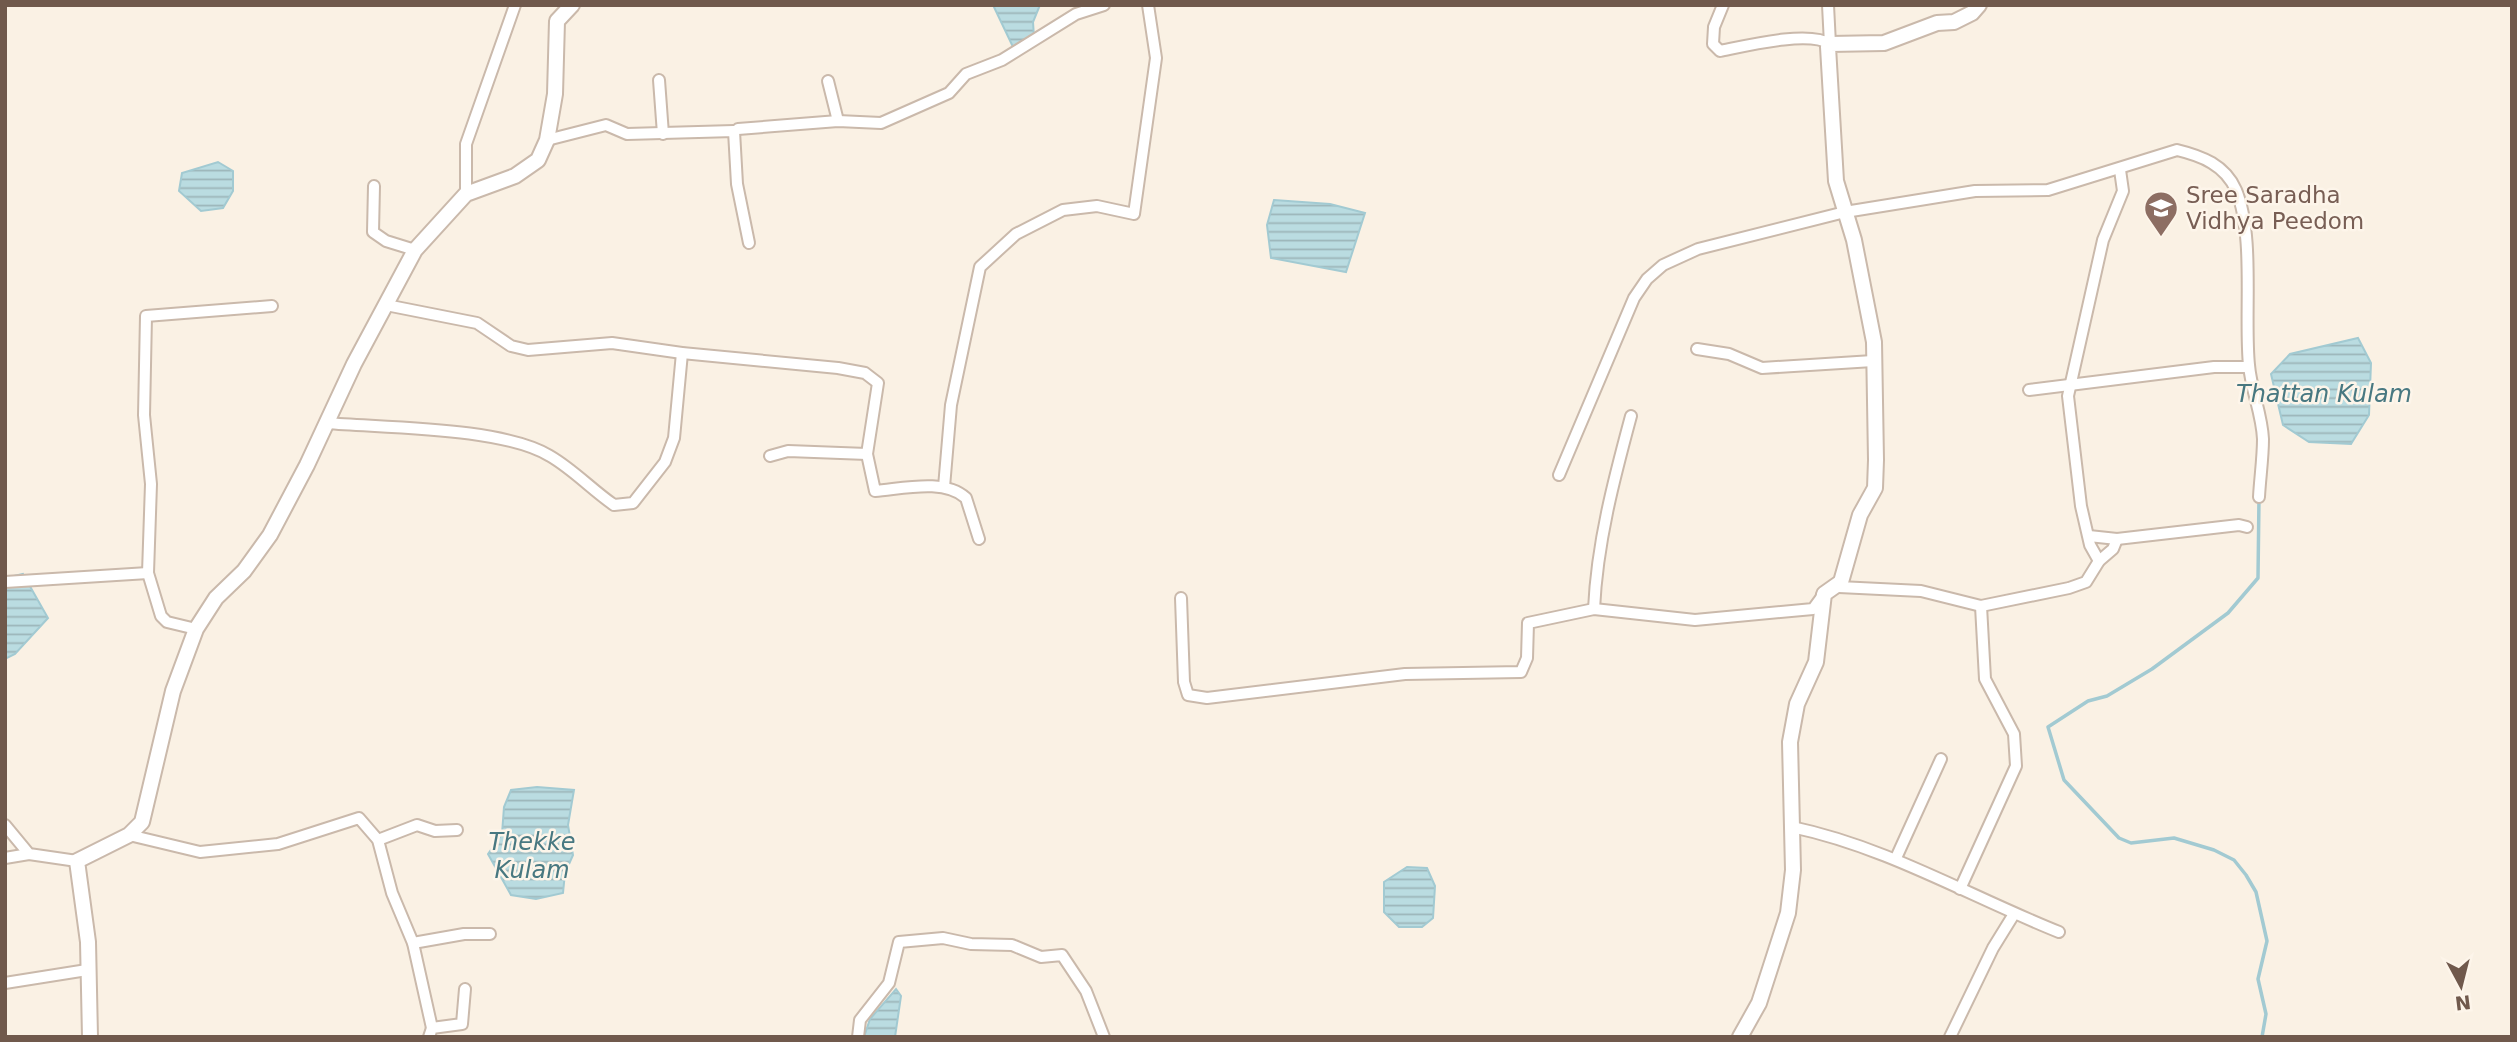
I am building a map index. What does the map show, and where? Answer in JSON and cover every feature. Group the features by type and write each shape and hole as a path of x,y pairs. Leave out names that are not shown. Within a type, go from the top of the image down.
{"street":[{"path":"466,194 466,144 515,5"},
{"path":"5,858 29,854 76,861 129,835 142,822 173,691 197,629 216,598 244,571 270,535 415,250 466,194 515,176 538,160 547,140 555,94 557,21 572,5"},
{"path":"738,129 838,121 881,123 949,93 966,74 1002,60 1076,14 1104,5"},
{"path":"943,487 951,405 980,267 1016,234 1063,210 1097,206 1134,214 1157,58 1148,5"},
{"path":"1723,5 1713,33 1713,44 1720,51 1778,41 1820,39 1830,44 1884,43 1937,23 1954,22 1972,13 1979,5"},
{"path":"1828,5 1832,155 1874,342 1875,488 1860,515 1839,587 1921,591 1981,606 2069,588 2085,582 2099,561 2113,548 2117,539"},
{"path":"659,80 663,134"},
{"path":"828,81 838,121"},
{"path":"547,140 606,125 627,134 734,131 737,184 749,243"},
{"path":"1559,475 1634,298 1647,279 1663,265 1698,249 1845,212 1975,191 2048,190 2120,170 2177,150 2214,163 2227,176 2236,191 2244,222 2249,367 2263,437 2259,497"},
{"path":"2099,561 2081,506 2068,396 2103,240 2123,191 2120,170"},
{"path":"374,186 373,232 386,241 415,250"},
{"path":"386,305 477,323 511,346 528,350 612,343 865,373 878,383 867,454 875,491 943,487 966,498 979,539"},
{"path":"197,629 166,622 161,616 148,573 150,484 144,415 146,316 272,306"},
{"path":"1698,349 1729,354 1762,368 1873,361"},
{"path":"327,423 505,438 548,454 614,505 633,503 665,462 674,438 682,353"},
{"path":"2029,390 2214,367 2249,367"},
{"path":"1594,608 1596,565 1609,497 1631,416"},
{"path":"770,456 788,452 867,454"},
{"path":"2089,536 2117,539 2239,525 2247,527"},
{"path":"5,582 148,573"},
{"path":"1181,598 1184,682 1188,695 1207,698 1405,674 1521,672 1527,658 1528,623 1594,608 1695,620 1812,609 1824,594 1841,582"},
{"path":"1740,1037 1759,1003 1787,913 1793,870 1790,742 1797,705 1816,662 1824,594"},
{"path":"1960,889 2016,766 2014,734 1985,679 1981,606"},
{"path":"1896,858 1941,759"},
{"path":"129,835 200,852 278,844 359,818 378,839 392,893 413,943 431,1032 463,1024 466,989"},
{"path":"5,825 29,854"},
{"path":"378,839 417,825 435,831 457,830"},
{"path":"1792,827 1840,837 1896,858 2014,914 2059,932"},
{"path":"76,861 88,942 90,1037"},
{"path":"1950,1037 1993,948 2014,914"},
{"path":"413,943 464,934 491,934"},
{"path":"858,1037 860,1020 889,983 899,942 943,937 971,944 1012,945 1041,957 1062,956 1086,991 1104,1037"},
{"path":"5,984 88,970"}],"water":[{"path":"993,5 1040,5 1033,22 1034,37 1014,49"},
{"path":"218,162 233,171 233,191 223,208 201,211 179,191 182,173"},
{"path":"1274,200 1330,204 1365,213 1346,272 1271,258 1267,225"},
{"name":"Thattan Kulam","path":"2358,338 2371,363 2369,415 2351,444 2309,442 2283,425 2271,374 2290,354"},
{"path":"23,574 48,618 15,654 5,659 5,578"},
{"name":"Thekke Kulam","path":"537,787 574,790 568,825 573,855 565,873 563,893 536,899 511,895 488,854 502,834 504,807 511,790"},
{"path":"1407,867 1427,868 1435,886 1433,918 1422,927 1399,927 1384,912 1384,882"},
{"path":"896,989 901,996 895,1037 864,1037 870,1019"}],"waterway":[{"path":"2259,498 2258,578 2228,613 2152,669 2107,696 2088,701 2048,727 2064,780 2119,838 2131,843 2174,838 2214,850 2234,860 2246,875 2256,892 2267,941 2258,979 2266,1014 2262,1037"}],"place":[{"name":"Sree Saradha Vidhya Peedom","path":"2161,238"}]}
